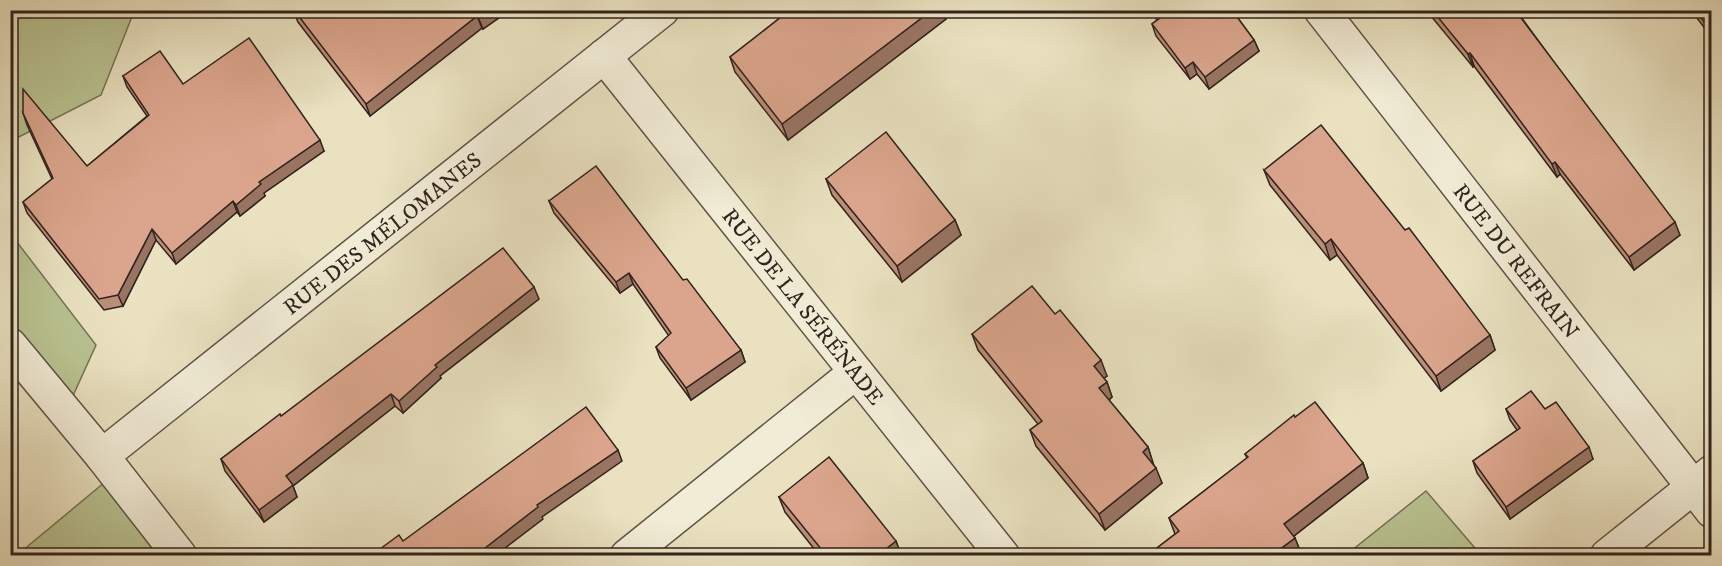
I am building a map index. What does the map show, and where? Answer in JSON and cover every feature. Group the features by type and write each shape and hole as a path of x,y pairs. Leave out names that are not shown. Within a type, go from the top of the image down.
{"street":[{"name":"RUE DES MÉLOMANES","path":"102,456 662,10"},
{"name":"RUE DU REFRAIN","path":"1321,10 1705,490"},
{"name":"RUE DE LA SÉRÉNADE","path":"604,56 1003,555"},
{"path":"10,345 180,555"},
{"path":"627,555 856,372"},
{"path":"1607,555 1705,490"}],"green space":[{"path":"11,11 138,11 133,14 101,95 11,141"},
{"path":"10,233 96,345 66,411 11,345"},
{"path":"105,482 163,556 16,556"},
{"path":"1426,491 1481,555 1346,555"}],"building":[{"path":"294,10 488,10 477,16 366,104"},
{"path":"790,10 932,10 782,124 730,57"},
{"path":"1155,10 1232,10 1254,40 1205,77 1193,62 1185,68 1152,24 1160,18"},
{"path":"1432,10 1515,10 1675,222 1629,257 1555,162 1552,164 1470,53 1468,54"},
{"path":"1695,10 1712,10 1712,32 1711,31"},
{"path":"249,38 320,140 259,182 261,184 236,205 233,201 172,253 152,229 118,295 99,299 23,202 53,178 23,113 23,89 87,166 149,115 123,76 160,51 183,84"},
{"path":"1321,125 1405,230 1409,228 1490,335 1436,376 1331,239 1325,244 1264,170"},
{"path":"886,132 955,220 897,266 826,179"},
{"path":"596,166 683,280 687,279 741,350 686,388 656,347 671,333 629,273 616,282 549,201"},
{"path":"503,248 534,287 435,365 437,367 399,401 391,394 286,476 293,485 259,510 221,459"},
{"path":"1032,286 1055,314 1060,310 1101,360 1094,366 1107,382 1099,388 1148,447 1143,452 1156,468 1099,514 1030,430 1042,421 972,334"},
{"path":"1531,391 1545,409 1556,402 1589,447 1506,507 1473,461 1520,428 1506,409"},
{"path":"1315,402 1363,463 1284,524 1295,538 1272,555 1149,554 1179,531 1169,518 1248,457 1245,454 1294,415 1295,417"},
{"path":"586,407 618,450 537,505 538,507 476,555 372,555 399,535 403,541"},
{"path":"829,457 896,541 878,555 826,555 779,497"}]}
